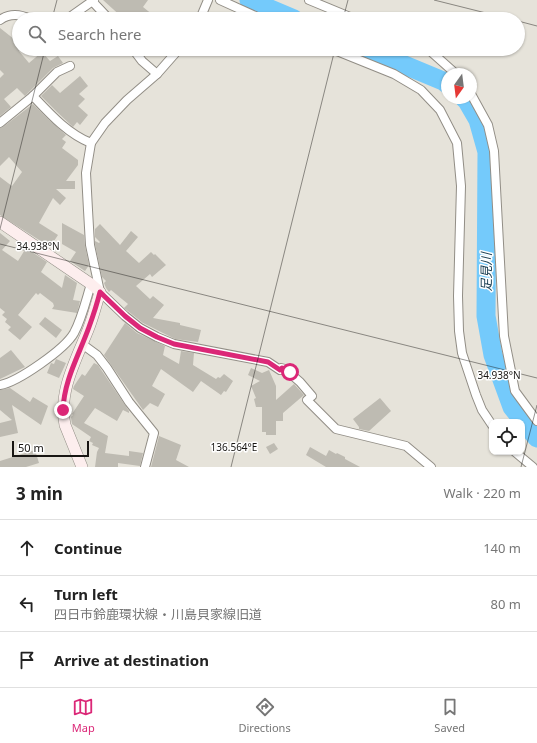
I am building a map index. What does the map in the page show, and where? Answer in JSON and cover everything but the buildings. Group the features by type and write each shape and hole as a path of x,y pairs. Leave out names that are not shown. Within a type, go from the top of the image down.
{"street":[{"path":"203,12 208,0"},
{"path":"220,0 247,12"},
{"path":"309,0 338,12"},
{"path":"77,12 93,1 103,12"},
{"path":"0,20 12,15"},
{"path":"138,56 142,62 157,74"},
{"path":"82,467 65,425 63,410 65,390 100,292 90,245 86,173 91,143 105,123 127,100 157,74 173,56"},
{"path":"349,56 394,74 421,90 440,110 457,143 461,186 458,296 459,332 462,353 476,395 482,410 489,420"},
{"path":"436,56 449,68"},
{"path":"0,123 33,96 57,72 70,66"},
{"path":"33,96 67,129 91,143"},
{"path":"476,104 488,125 494,151 504,336 515,391 537,421"},
{"path":"0,222 91,284 140,328 174,344 268,362 280,370 282,368 285,369 300,382 312,396 307,400 336,429 406,446 431,467"},
{"path":"0,385 15,380 26,374 68,341 78,325 91,284"},
{"path":"82,344 97,355 129,402 154,433 145,467"},
{"path":"519,455 533,467"}],"waterway":[{"name":"足見川","path":"249,0 277,12"},
{"name":"足見川","path":"383,56 441,80"},
{"name":"足見川","path":"469,104 478,120 487,152 486,316 493,355 512,407 537,438"}],"route":[{"path":"63,410 65,390 71,371 89,328 100,292 140,328 157,337 174,344 268,362 280,370 282,368 290,372"}]}
